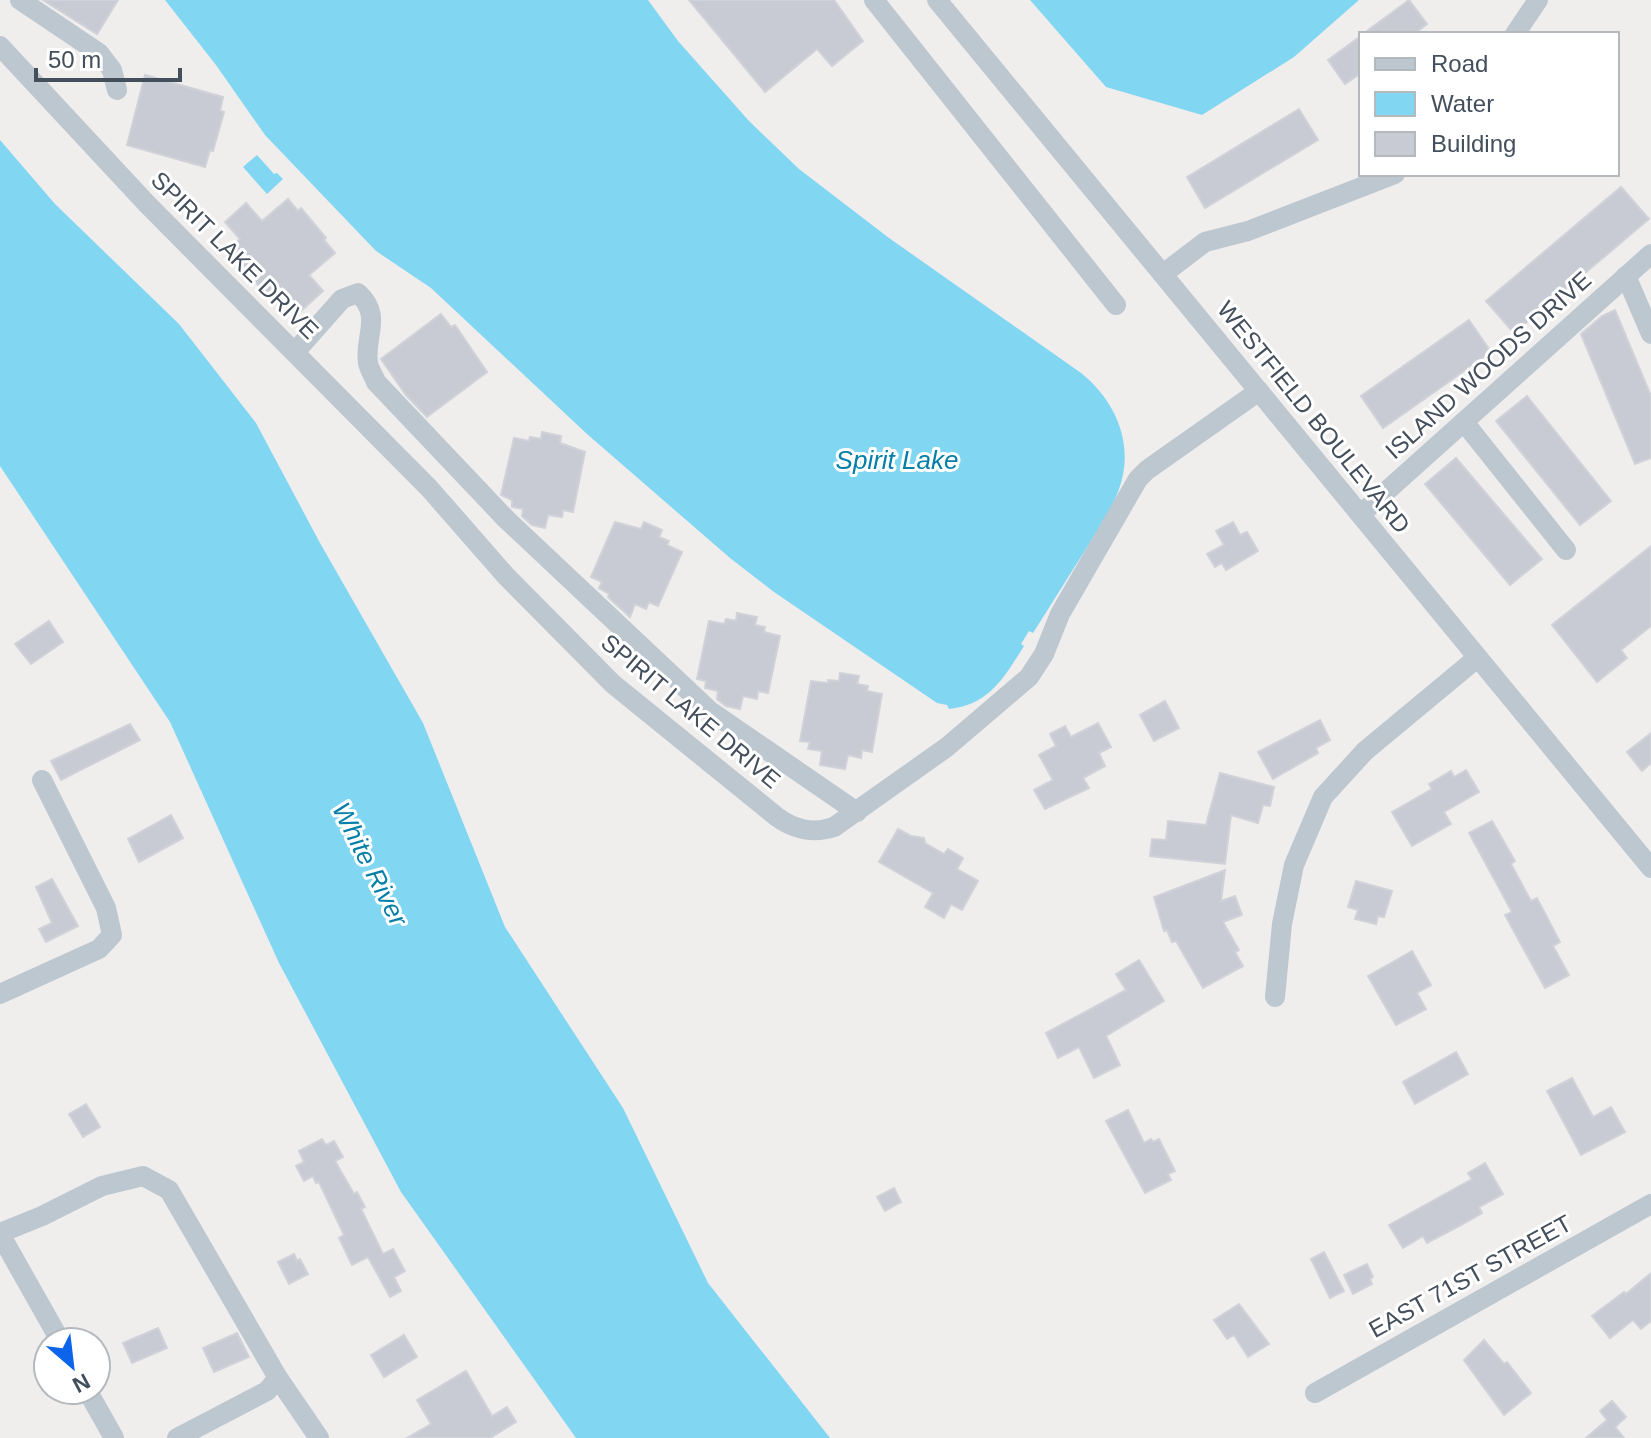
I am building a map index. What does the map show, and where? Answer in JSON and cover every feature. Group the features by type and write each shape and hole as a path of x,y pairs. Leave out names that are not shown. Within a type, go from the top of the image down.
{"street":[{"path":"20,0 99,53 112,70 117,90"},
{"path":"874,0 1116,305"},
{"name":"WESTFIELD BOULEVARD","path":"937,0 1651,868"},
{"path":"1516,32 1538,0"},
{"name":"SPIRIT LAKE DRIVE","path":"0,46 147,204 429,488 506,576 613,684 777,817 801,829 824,830 857,812 947,747 1029,677 1044,654 1060,614 1138,479 1259,391"},
{"path":"1163,274 1205,242 1248,231 1390,176"},
{"name":"ISLAND WOODS DRIVE","path":"1361,514 1651,254"},
{"path":"1626,276 1651,334"},
{"path":"295,352 342,299 358,293 371,312 368,363 376,382 506,519 710,711 857,812"},
{"path":"1464,422 1566,550"},
{"path":"1275,997 1282,924 1294,865 1323,797 1365,751 1477,658"},
{"path":"0,994 99,949 112,935 106,908 42,780"},
{"path":"52,1326 0,1233 102,1186 143,1176 169,1190 278,1378 319,1438"},
{"name":"EAST 71ST STREET","path":"1315,1393 1651,1204"},
{"path":"177,1438 267,1391 278,1378"},
{"path":"96,1406 114,1438"}],"water":[{"name":"Spirit Lake","path":"165,0 648,0 678,41 749,121 799,169 889,238 1081,373 1113,410 1125,456 1116,497 1033,633 1029,631 1021,644 1024,646 1002,679 975,702 949,709 774,592 730,558 587,434 431,288 376,251 265,135"},
{"path":"1030,0 1359,0 1294,57 1202,115 1106,87"},
{"name":"White River","path":"0,140 55,204 179,324 256,423 320,543 423,723 505,927 623,1108 708,1283 830,1438 576,1438 401,1192 279,963 170,722 0,466"},
{"path":"257,155 274,174 283,179 267,194 243,167"}],"building":[{"path":"43,0 118,0 97,34"},
{"path":"689,0 834,0 863,41 832,66 817,49 765,92"},
{"path":"1409,0 1427,24 1417,32 1366,32"},
{"path":"1359,37 1359,74 1345,84 1328,60"},
{"path":"145,75 223,97 220,111 224,112 205,167 127,145"},
{"path":"1299,109 1318,140 1205,208 1187,177"},
{"path":"1621,187 1649,219 1514,333 1486,301"},
{"path":"288,199 298,211 301,208 335,253 309,275 323,291 300,312 285,295 275,304 227,250 240,239 225,222 246,203 262,221"},
{"path":"1615,310 1651,396 1651,458 1635,464 1581,334 1602,316"},
{"path":"441,314 451,327 455,325 487,372 427,417 406,395 381,359"},
{"path":"1469,320 1491,352 1383,428 1361,396"},
{"path":"1527,396 1611,501 1580,525 1496,421"},
{"path":"542,432 561,436 560,443 585,452 573,512 563,510 562,517 548,515 545,528 532,525 522,516 523,509 512,507 512,500 501,495 514,438 529,441 530,437 541,439"},
{"path":"1456,458 1542,559 1510,585 1425,484"},
{"path":"615,522 641,529 644,522 662,530 659,537 682,552 658,606 649,602 646,609 635,604 630,617 608,597 609,594 599,588 602,582 591,577"},
{"path":"1233,522 1240,535 1247,532 1258,551 1226,570 1222,563 1215,567 1207,554 1224,545 1216,531"},
{"path":"1651,546 1651,626 1621,650 1627,658 1597,682 1552,625"},
{"path":"737,613 757,617 755,625 765,627 764,632 780,636 768,693 758,691 757,699 743,696 740,709 726,706 717,699 718,691 705,688 706,681 697,679 709,621 724,624 726,619 736,621"},
{"path":"49,621 63,642 31,664 15,644"},
{"path":"840,673 859,676 857,684 868,686 867,691 882,694 872,752 862,750 861,758 848,755 845,769 820,765 822,751 808,749 810,742 800,741 811,681 839,681"},
{"path":"1165,701 1179,728 1154,741 1140,715"},
{"path":"1320,720 1330,740 1316,748 1318,753 1273,779 1258,752"},
{"path":"1098,723 1111,747 1099,753 1105,766 1083,778 1089,788 1045,809 1034,790 1053,780 1039,755 1056,746 1050,734 1065,726 1071,737"},
{"path":"130,724 140,740 61,780 51,761"},
{"path":"1651,733 1651,763 1642,771 1627,752"},
{"path":"1466,770 1479,792 1444,812 1451,824 1412,846 1392,812 1432,789 1429,784 1451,771 1454,777"},
{"path":"1220,773 1274,787 1270,806 1263,805 1258,823 1231,815 1225,864 1150,856 1152,839 1166,840 1168,821 1206,825"},
{"path":"171,815 183,838 139,862 128,839"},
{"path":"1492,821 1515,861 1511,864 1531,901 1537,898 1560,942 1553,946 1569,975 1545,988 1505,915 1512,912 1469,833"},
{"path":"898,829 924,838 925,843 944,854 948,849 963,858 957,869 978,881 962,910 951,904 944,918 925,907 933,893 879,862"},
{"path":"1225,870 1221,901 1235,896 1242,915 1223,922 1239,950 1235,952 1243,966 1203,988 1176,941 1172,942 1167,930 1164,931 1154,897"},
{"path":"52,879 78,926 46,942 39,929 52,923 36,887"},
{"path":"1356,881 1392,891 1384,917 1378,916 1376,924 1355,919 1358,910 1348,907"},
{"path":"1412,951 1431,985 1417,993 1426,1009 1396,1025 1368,976"},
{"path":"1139,960 1164,1001 1106,1036 1120,1065 1094,1078 1079,1047 1058,1058 1046,1033 1126,990 1116,974"},
{"path":"1456,1052 1468,1074 1415,1104 1403,1082"},
{"path":"1572,1078 1593,1117 1611,1107 1625,1132 1581,1155 1547,1091"},
{"path":"86,1104 100,1127 83,1137 69,1114"},
{"path":"1128,1110 1144,1143 1159,1139 1175,1171 1168,1174 1171,1180 1145,1193 1106,1121"},
{"path":"322,1139 326,1145 334,1141 343,1157 335,1161 365,1207 361,1209 383,1254 393,1249 405,1271 394,1277 401,1291 390,1297 368,1257 352,1265 339,1238 344,1235 319,1182 316,1183 313,1176 304,1181 296,1166 304,1162 299,1151"},
{"path":"1485,1163 1503,1194 1479,1207 1482,1213 1461,1225 1427,1243 1423,1236 1403,1248 1389,1225 1472,1179 1468,1173"},
{"path":"894,1188 901,1202 885,1211 877,1197"},
{"path":"1324,1252 1344,1291 1330,1298 1311,1259"},
{"path":"294,1254 308,1274 289,1284 278,1262"},
{"path":"1367,1264 1373,1277 1370,1279 1372,1284 1353,1294 1344,1275"},
{"path":"1651,1273 1651,1321 1641,1329 1633,1320 1610,1338 1592,1316"},
{"path":"1239,1304 1269,1344 1248,1357 1234,1335 1227,1339 1214,1320"},
{"path":"158,1328 167,1348 132,1363 123,1343"},
{"path":"237,1333 249,1357 214,1372 203,1348"},
{"path":"404,1335 417,1357 384,1377 371,1355"},
{"path":"1484,1340 1504,1364 1507,1362 1531,1393 1504,1415 1464,1360"},
{"path":"466,1371 492,1416 507,1407 516,1422 490,1438 407,1438 431,1424 417,1400"},
{"path":"1612,1401 1626,1417 1615,1427 1624,1438 1586,1438 1607,1420 1600,1411"}]}
